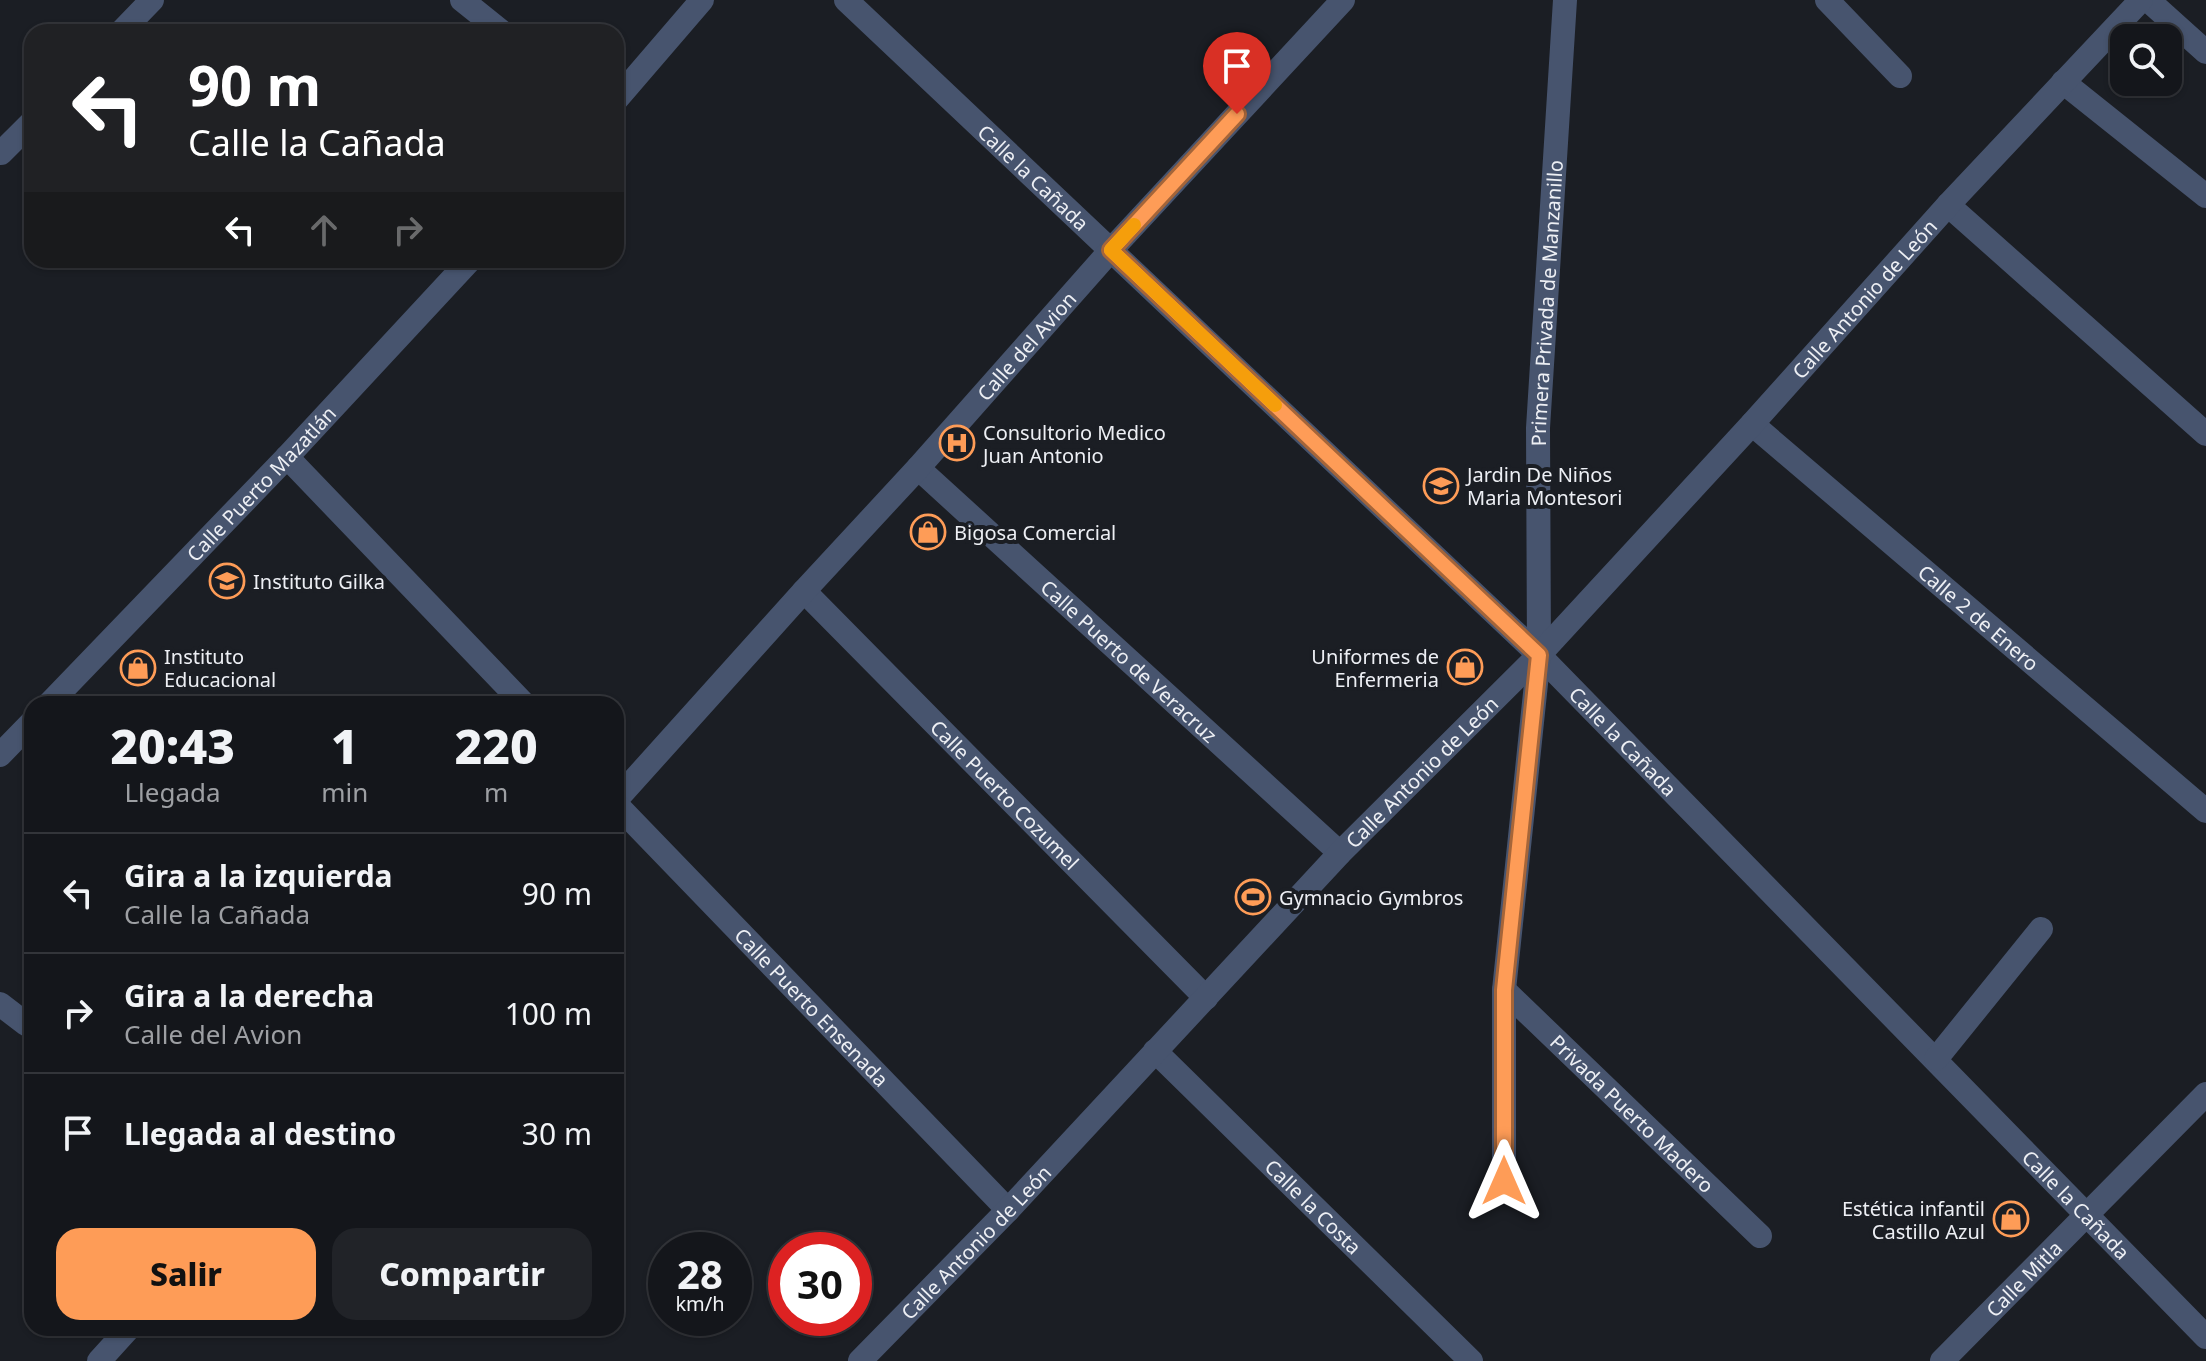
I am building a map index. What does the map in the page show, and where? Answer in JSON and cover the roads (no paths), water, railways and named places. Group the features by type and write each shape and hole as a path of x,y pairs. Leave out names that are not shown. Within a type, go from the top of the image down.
{"street":[{"path":"129,24 152,0"},
{"path":"462,0 492,24"},
{"path":"624,91 702,0"},
{"name":"Calle la Cañada","path":"846,0 1539,655 2206,1337"},
{"name":"Calle del Avion","path":"624,793 1111,250 1343,0"},
{"name":"Primera Privada de Manzanillo","path":"1504,1181 1504,990 1539,655 1538,428 1565,0"},
{"path":"1827,0 1900,76"},
{"name":"Calle Antonio de León","path":"860,1361 1008,1210 1340,853 1539,655 1948,205 2141,0"},
{"path":"2148,0 2206,52"},
{"path":"2063,82 2206,196"},
{"path":"1,153 24,130"},
{"path":"1948,205 2206,434"},
{"name":"Calle Puerto Mazatlán","path":"57,696 287,457 463,268"},
{"name":"Calle 2 de Enero","path":"1752,424 2206,811"},
{"path":"287,457 508,696"},
{"name":"Calle Puerto de Veracruz","path":"918,468 1340,853"},
{"name":"Calle Puerto Cozumel","path":"804,591 1206,998"},
{"path":"0,755 24,730"},
{"name":"Calle Puerto Ensenada","path":"624,810 1008,1210"},
{"path":"1936,1059 2041,929"},
{"name":"Privada Puerto Madero","path":"1504,990 1760,1236"},
{"path":"0,1004 24,1022"},
{"name":"Calle la Costa","path":"1155,1051 1471,1361"},
{"name":"Calle Mitla","path":"1942,1361 2206,1094"},
{"path":"99,1361 122,1336"}],"place":[{"name":"Consultorio Medico Juan Antonio","path":"957,443"},
{"name":"Jardin De Niños Maria Montesori","path":"1441,486"},
{"name":"Bigosa Comercial","path":"928,532"},
{"name":"Instituto Gilka","path":"227,581"},
{"name":"Uniformes de Enfermeria","path":"1465,667"},
{"name":"Instituto Educacional","path":"138,668"},
{"name":"Gymnacio Gymbros","path":"1253,897"},
{"name":"Estética infantil Castillo Azul","path":"2011,1219"}]}
